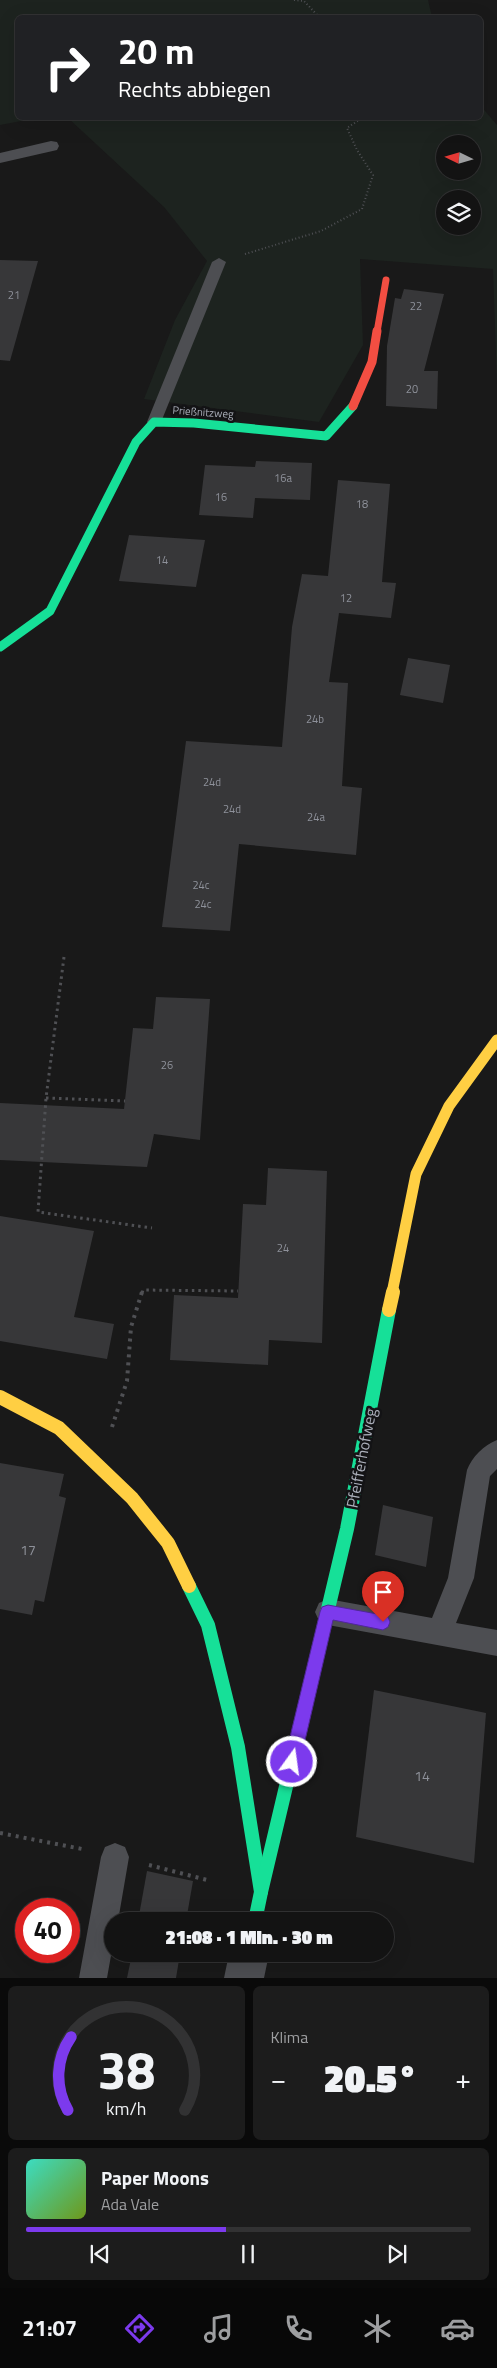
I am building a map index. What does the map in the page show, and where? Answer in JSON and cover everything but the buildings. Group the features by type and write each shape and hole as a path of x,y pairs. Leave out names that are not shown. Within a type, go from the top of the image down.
{"street":[{"path":"0,158 51,146"},
{"name":"Prießnitzweg","path":"0,647 50,611 136,442 154,422 194,423 326,436 352,408 371,367 376,350 386,280"},
{"name":"Pfeifferhofweg","path":"257,1912 347,1529 416,1174 449,1106 497,1040"},
{"name":"Pfeifferhofweg","path":"0,1397 60,1428 132,1498 168,1543 208,1625 238,1747 261,1892"},
{"path":"244,1978 247,1962"}],"lane":[{"path":"154,422 220,262"},
{"path":"438,1632 461,1578 479,1470 497,1452"},
{"path":"328,1612 497,1643"},
{"path":"94,1978 115,1856"}],"path":[{"path":"294,0 304,1 317,15"},
{"path":"220,262 321,231 362,209 373,175 357,150 347,128 359,120"},
{"path":"64,957 46,1098 38,1212 152,1228"},
{"path":"46,1098 125,1101"},
{"path":"92,1460 112,1427 127,1381 131,1327 143,1290 238,1291"}],"shaded area":[{"path":"0,0 428,0 432,15 15,15 15,120 26,120 0,125"},
{"path":"483,109 497,125 497,384 493,269 360,259 363,345 319,422 144,399 175,320 207,261 164,207 70,120 483,120"}],"traffic: fast":[{"path":"0,647 50,611 136,442 154,422 194,423 326,436 353,406"},
{"path":"261,1892 347,1529 389,1310"},
{"path":"189,1586 208,1625 238,1747 261,1892 257,1912"}],"traffic: slow":[{"path":"389,1310 416,1174 449,1106 497,1040"},
{"path":"0,1397 59,1428 132,1498 168,1543 189,1586"}],"traffic: jam":[{"path":"353,406 372,362 386,280"}],"route":[{"path":"292,1762 328,1612 383,1622"}]}
